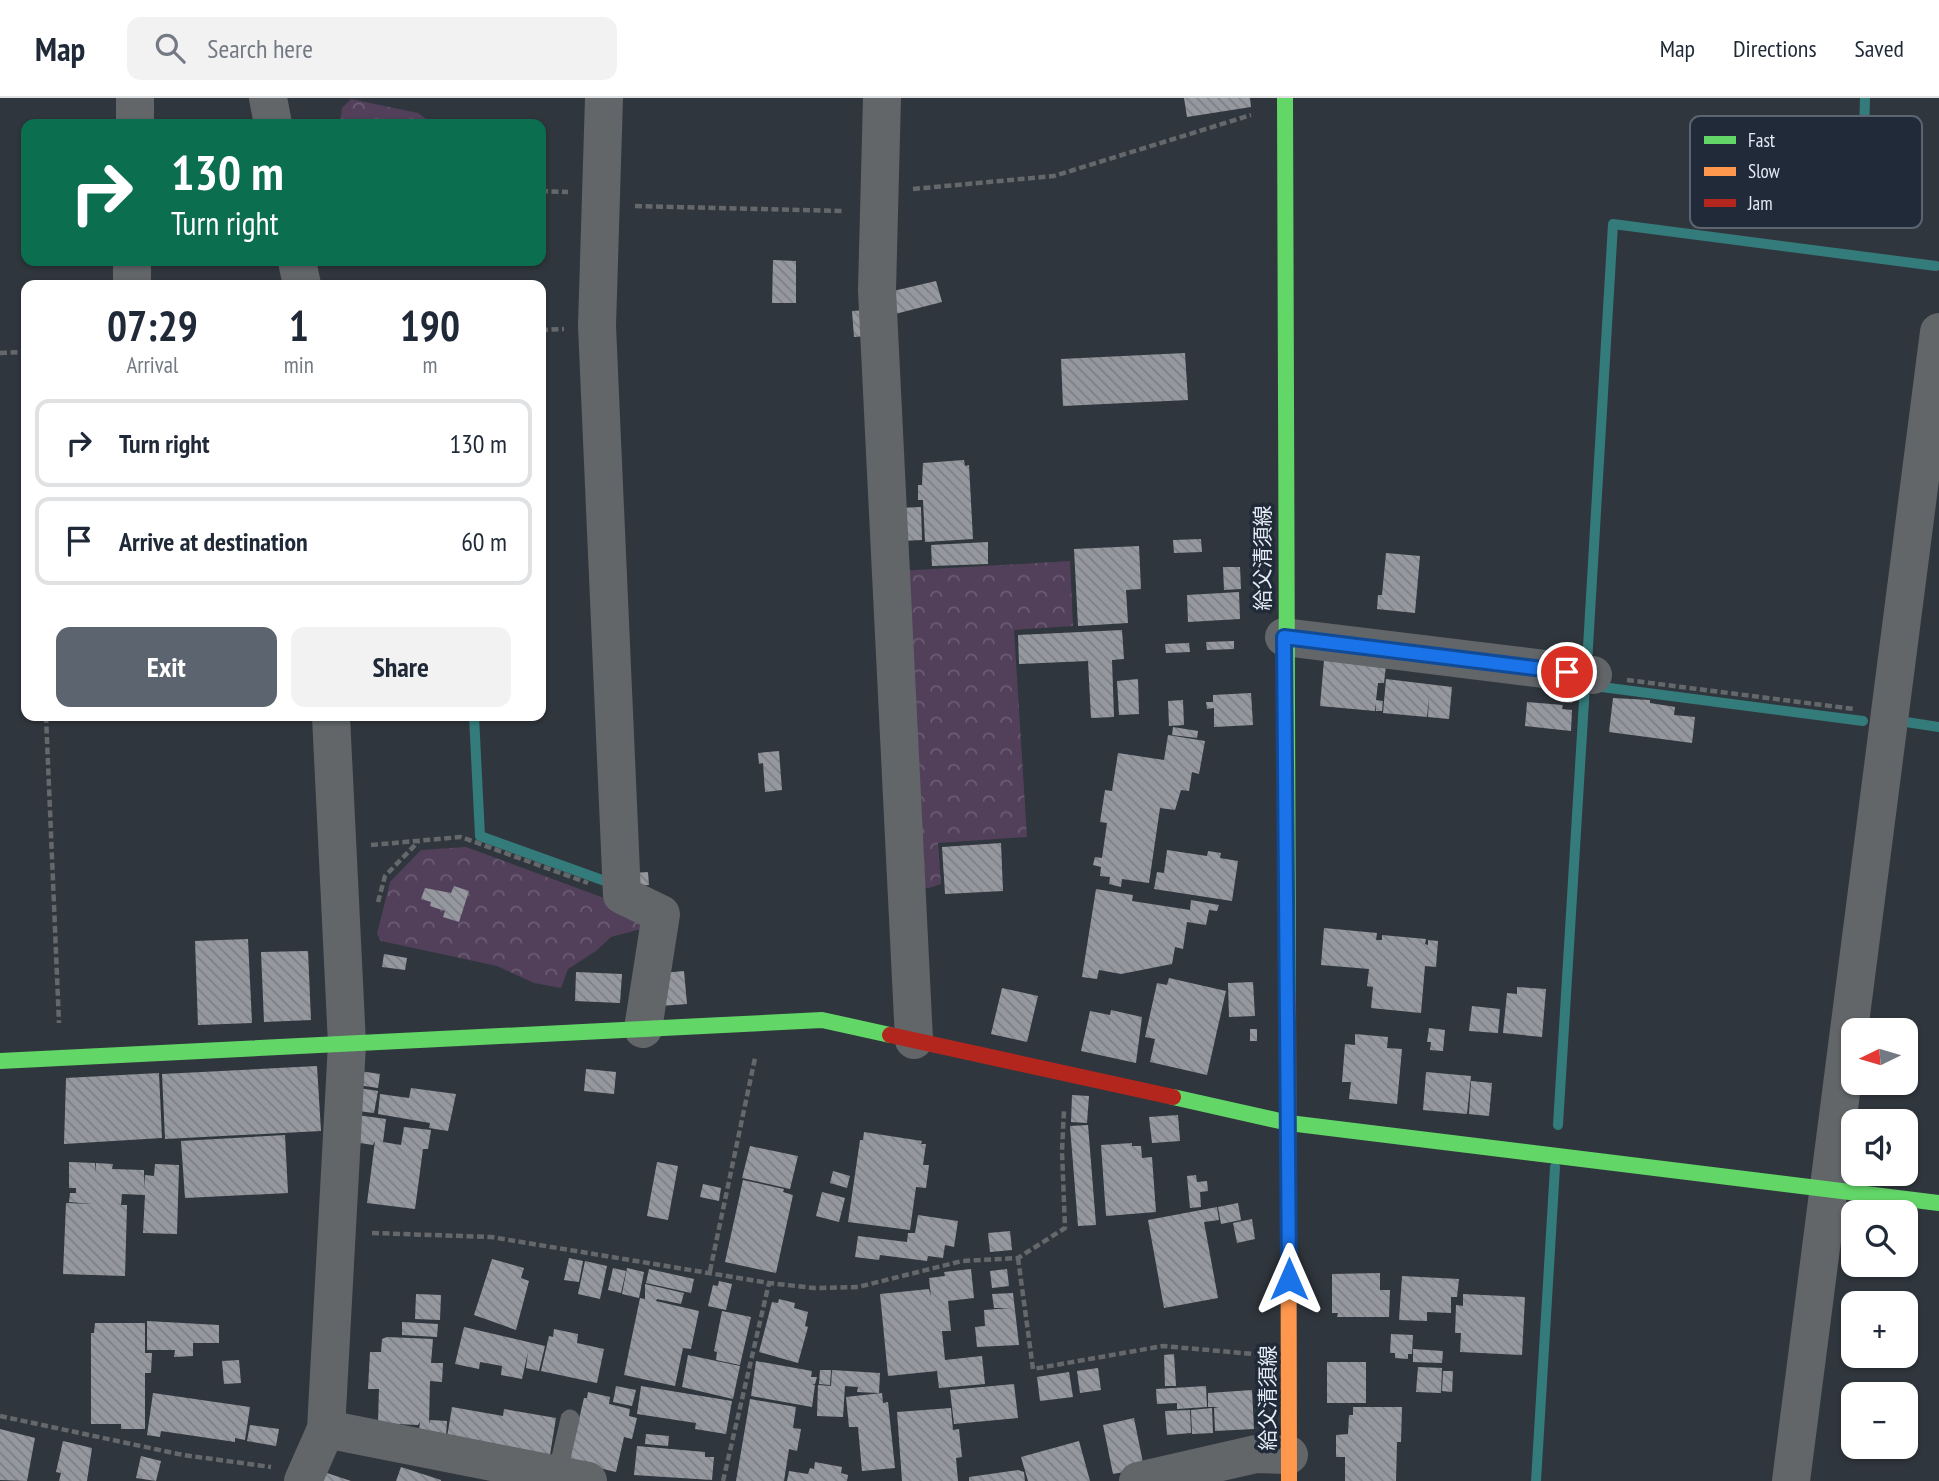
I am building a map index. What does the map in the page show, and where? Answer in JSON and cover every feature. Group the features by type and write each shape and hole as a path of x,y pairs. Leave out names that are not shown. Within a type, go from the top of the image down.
{"street":[{"path":"135,98 135,119"},
{"path":"268,98 272,119"},
{"path":"604,98 597,326 622,895 661,914 643,1029"},
{"path":"882,98 877,290 914,1040"},
{"name":"給父清須線","path":"1285,100 1284,637 1289,1468"},
{"path":"1791,1481 1939,332"},
{"path":"1284,637 1593,675"},
{"path":"304,1477 326,1429 347,1044 331,721"},
{"path":"0,1061 821,1020 1289,1123 1939,1203"},
{"path":"326,1429 572,1478"},
{"path":"1138,1481 1256,1454 1289,1468"}],"lane":[{"path":"570,1419 572,1478"}],"path":[{"path":"601,206 879,202 1054,176 1214,129 1285,100"},
{"path":"0,353 21,352"},
{"path":"1593,675 1890,714"},
{"path":"46,721 60,1058"},
{"path":"337,848 461,837 622,895"},
{"path":"378,903 385,876 419,841"},
{"path":"710,1271 762,1023"},
{"path":"337,1229 377,1234 491,1237 814,1288 858,1287 962,1261 1018,1258 1065,1228 1062,1151 1066,1074"},
{"path":"1018,1258 1033,1369 1163,1346 1289,1357"},
{"path":"723,1481 769,1283"},
{"path":"0,1416 183,1455 304,1477"}],"green space":[{"path":"351,99 418,113 426,119 341,119 342,108"},
{"path":"1070,561 1073,626 1014,630 1027,837 938,843 941,884 929,888 918,887 899,571"},
{"path":"466,847 639,911 641,929 611,937 596,951 568,969 561,988 534,983 497,966 381,941 377,934 390,882 421,850"}],"building":[{"path":"1184,98 1250,98 1251,107 1187,117"},
{"path":"773,260 796,261 796,303 772,303"},
{"path":"936,281 942,302 895,314 889,292"},
{"path":"867,310 869,336 854,337 852,311"},
{"path":"1185,353 1188,400 1063,406 1061,359"},
{"path":"964,460 965,466 969,465 973,539 925,542 923,500 918,500 923,463"},
{"path":"921,507 922,540 900,541 898,508"},
{"path":"1201,539 1202,552 1174,553 1173,540"},
{"path":"988,542 988,564 932,566 931,545"},
{"path":"1139,546 1141,589 1126,590 1128,623 1078,626 1074,549"},
{"path":"1386,553 1420,556 1415,613 1377,609 1378,595 1382,595"},
{"path":"1223,567 1240,567 1241,589 1224,590"},
{"path":"1239,592 1240,619 1188,622 1187,595"},
{"path":"1122,630 1124,659 1112,660 1114,717 1091,718 1088,661 1019,664 1018,635"},
{"path":"1234,641 1234,649 1207,650 1206,642"},
{"path":"1189,643 1190,652 1166,653 1165,644"},
{"path":"1324,660 1386,665 1384,683 1378,683 1376,700 1383,701 1382,711 1376,711 1376,703 1375,711 1320,706"},
{"path":"1138,679 1139,714 1119,715 1117,681"},
{"path":"1386,679 1452,687 1449,719 1428,717 1429,697 1427,717 1383,713"},
{"path":"1563,689 1573,690 1572,703 1561,702"},
{"path":"1251,693 1253,725 1214,727 1214,708 1207,709 1206,702 1213,702 1213,695"},
{"path":"1613,698 1650,700 1650,703 1675,707 1674,715 1695,717 1692,743 1609,732"},
{"path":"1183,700 1184,725 1169,726 1168,701"},
{"path":"1527,702 1563,705 1562,709 1572,710 1571,731 1525,726"},
{"path":"1173,727 1198,731 1197,738 1172,735"},
{"path":"1168,735 1205,741 1199,774 1192,772 1189,791 1181,790 1175,810 1160,808 1149,883 1122,879 1121,887 1109,884 1110,877 1100,876 1101,867 1093,865 1095,857 1102,858 1107,823 1100,822 1105,790 1112,791 1118,753 1164,760"},
{"path":"779,751 782,790 765,792 763,763 759,764 758,753"},
{"path":"1001,843 1003,891 945,894 942,847"},
{"path":"1167,850 1207,856 1208,851 1221,853 1220,858 1238,861 1232,901 1154,889 1157,872 1164,873"},
{"path":"648,872 649,885 634,886 633,873"},
{"path":"454,886 469,891 459,922 443,917 445,911 430,906 431,902 421,899 425,888 451,893"},
{"path":"1096,889 1133,895 1132,901 1190,910 1191,900 1219,905 1217,911 1209,910 1206,925 1187,922 1183,949 1175,947 1172,964 1121,974 1099,970 1097,979 1082,977"},
{"path":"1324,928 1377,933 1376,940 1382,940 1382,935 1426,939 1425,944 1428,945 1428,940 1438,941 1436,967 1425,966 1421,1013 1371,1008 1373,987 1367,986 1369,969 1321,965"},
{"path":"248,939 252,1023 198,1025 195,941"},
{"path":"308,951 311,1020 264,1022 261,952"},
{"path":"384,954 407,958 405,970 382,967"},
{"path":"684,971 687,1004 660,1006 663,973"},
{"path":"576,972 622,974 620,1003 575,1001"},
{"path":"1169,978 1226,991 1207,1075 1150,1062 1155,1039 1145,1037 1157,983 1167,985"},
{"path":"1253,982 1255,1016 1229,1017 1228,983"},
{"path":"1517,987 1546,989 1542,1037 1503,1033 1507,993 1517,994"},
{"path":"1002,988 1038,996 1027,1042 991,1034"},
{"path":"1472,1006 1500,1009 1498,1033 1469,1031"},
{"path":"1111,1010 1142,1017 1136,1063 1081,1051 1090,1011 1110,1015"},
{"path":"1429,1028 1445,1030 1443,1051 1430,1050 1431,1042 1427,1042"},
{"path":"1250,1029 1257,1029 1257,1041 1250,1041"},
{"path":"1355,1034 1388,1037 1387,1048 1402,1049 1397,1104 1349,1099 1351,1082 1342,1082 1345,1044 1355,1045"},
{"path":"317,1066 321,1131 165,1139 162,1074"},
{"path":"586,1069 616,1072 614,1094 584,1091"},
{"path":"353,1070 380,1074 378,1088 351,1084"},
{"path":"1426,1072 1471,1076 1467,1114 1423,1110"},
{"path":"159,1073 162,1138 64,1144 66,1078"},
{"path":"1471,1081 1492,1083 1489,1116 1469,1114"},
{"path":"352,1087 378,1091 374,1113 349,1110"},
{"path":"411,1088 456,1094 448,1131 429,1128 430,1123 378,1114 380,1094 409,1098"},
{"path":"1072,1095 1089,1096 1087,1123 1071,1122"},
{"path":"357,1115 386,1119 383,1142 401,1145 404,1127 431,1130 428,1149 423,1149 415,1209 367,1203 375,1141 373,1145 353,1142"},
{"path":"1178,1115 1180,1141 1152,1143 1149,1117"},
{"path":"1088,1125 1096,1225 1078,1226 1070,1126"},
{"path":"864,1132 922,1141 921,1144 926,1144 923,1165 929,1165 926,1188 916,1187 910,1230 848,1222 860,1140 863,1140"},
{"path":"285,1135 288,1193 185,1198 181,1141"},
{"path":"1132,1143 1132,1146 1141,1146 1142,1158 1152,1157 1156,1212 1106,1216 1101,1145"},
{"path":"750,1146 798,1156 790,1189 742,1178"},
{"path":"69,1162 95,1163 95,1173 96,1163 113,1164 112,1169 144,1170 144,1189 145,1175 154,1176 155,1164 179,1165 177,1234 143,1233 145,1195 122,1194 121,1205 127,1205 125,1276 63,1274 66,1203 93,1204 69,1202 70,1193 76,1193 76,1188 69,1188"},
{"path":"657,1162 678,1166 668,1220 647,1216"},
{"path":"833,1171 850,1176 847,1188 830,1183"},
{"path":"1196,1175 1197,1182 1207,1181 1208,1191 1200,1192 1201,1207 1190,1208 1187,1176"},
{"path":"743,1180 784,1189 783,1192 793,1195 776,1273 725,1262"},
{"path":"703,1184 721,1188 719,1201 700,1197"},
{"path":"822,1192 845,1198 839,1222 816,1216"},
{"path":"1238,1203 1241,1220 1221,1224 1218,1207"},
{"path":"1217,1207 1219,1220 1204,1222 1218,1298 1164,1308 1148,1220"},
{"path":"918,1215 958,1221 954,1247 945,1245 943,1258 928,1256 927,1261 880,1255 879,1260 855,1257 858,1236 907,1242 908,1233 915,1233"},
{"path":"1252,1219 1255,1239 1237,1243 1233,1223"},
{"path":"1010,1231 1012,1250 990,1252 988,1233"},
{"path":"569,1258 583,1261 579,1282 564,1280"},
{"path":"492,1259 524,1268 521,1278 529,1281 516,1330 474,1315"},
{"path":"585,1261 607,1266 600,1299 578,1294"},
{"path":"613,1268 626,1271 621,1293 608,1290"},
{"path":"627,1268 644,1272 639,1298 622,1294"},
{"path":"649,1269 694,1279 691,1293 646,1283"},
{"path":"971,1269 974,1298 948,1301 951,1331 942,1331 945,1360 982,1356 985,1384 939,1388 937,1371 888,1376 880,1294 929,1289 931,1297 929,1278 945,1276 944,1272"},
{"path":"1007,1269 1009,1286 992,1288 990,1271"},
{"path":"1380,1273 1380,1290 1390,1290 1389,1317 1337,1317 1338,1313 1332,1313 1332,1274"},
{"path":"1402,1276 1459,1279 1457,1297 1451,1297 1451,1313 1427,1312 1427,1321 1399,1320"},
{"path":"719,1281 732,1284 726,1310 708,1306 713,1285 718,1286"},
{"path":"645,1284 684,1293 681,1304 657,1299 656,1301 699,1311 691,1349 683,1348 675,1386 624,1375 640,1298 645,1299"},
{"path":"1013,1293 1019,1345 977,1347 975,1327 985,1326 984,1310 1011,1308 994,1308 992,1294"},
{"path":"416,1294 441,1295 440,1320 415,1319"},
{"path":"1463,1294 1525,1297 1522,1355 1460,1352 1461,1333 1455,1333 1456,1305 1463,1306"},
{"path":"779,1299 795,1303 794,1308 808,1312 805,1326 808,1327 798,1363 759,1352 772,1302 778,1303"},
{"path":"722,1311 751,1317 740,1365 716,1360 717,1352 714,1351"},
{"path":"147,1321 219,1325 219,1343 193,1343 193,1356 174,1357 175,1350 147,1350"},
{"path":"402,1322 438,1324 437,1337 402,1335"},
{"path":"95,1323 145,1323 145,1353 152,1353 151,1373 145,1373 145,1429 121,1429 121,1424 91,1424 91,1333 94,1333"},
{"path":"464,1327 545,1346 539,1371 526,1368 528,1352 522,1379 501,1375 502,1366 480,1362 479,1369 455,1364"},
{"path":"554,1329 578,1334 577,1343 604,1349 597,1383 541,1371 549,1336 553,1337"},
{"path":"1391,1334 1413,1335 1412,1354 1408,1354 1408,1359 1395,1358 1395,1353 1390,1353"},
{"path":"382,1339 433,1339 431,1363 443,1363 442,1382 430,1381 429,1424 430,1420 447,1421 446,1436 419,1431 420,1422 418,1425 378,1423 379,1389 368,1389 370,1352 381,1352"},
{"path":"1413,1349 1443,1351 1442,1363 1413,1362"},
{"path":"1174,1354 1176,1386 1165,1386 1164,1355"},
{"path":"688,1355 740,1366 733,1399 682,1387"},
{"path":"239,1360 241,1383 224,1384 222,1361"},
{"path":"756,1361 812,1371 811,1377 817,1377 815,1384 812,1384 815,1385 812,1407 751,1396"},
{"path":"1327,1362 1366,1362 1366,1403 1327,1403"},
{"path":"1418,1367 1442,1368 1441,1393 1416,1392"},
{"path":"1098,1368 1101,1390 1080,1393 1077,1371"},
{"path":"820,1370 831,1370 830,1385 819,1384"},
{"path":"832,1370 880,1373 879,1393 857,1392 858,1387 845,1386 843,1417 817,1416 818,1385 831,1386"},
{"path":"1443,1371 1453,1371 1452,1392 1442,1391"},
{"path":"1069,1372 1073,1397 1040,1401 1037,1377"},
{"path":"1014,1384 1018,1418 954,1424 950,1390"},
{"path":"616,1386 636,1390 632,1406 613,1402"},
{"path":"641,1386 732,1401 726,1434 695,1429 696,1423 637,1414"},
{"path":"1206,1386 1207,1407 1177,1409 1177,1403 1157,1404 1156,1389"},
{"path":"1252,1390 1254,1429 1215,1431 1214,1408 1219,1407 1208,1407 1208,1393"},
{"path":"588,1392 610,1397 609,1404 630,1409 629,1416 637,1418 632,1439 624,1437 616,1472 569,1461 584,1398 587,1398"},
{"path":"153,1393 250,1407 245,1440 235,1438 235,1442 161,1431 160,1437 147,1435"},
{"path":"882,1393 883,1403 888,1402 895,1468 862,1471 858,1427 849,1427 846,1397"},
{"path":"750,1399 796,1407 793,1428 801,1429 797,1451 789,1449 784,1481 736,1481"},
{"path":"452,1407 503,1416 504,1409 556,1418 550,1455 447,1437"},
{"path":"1353,1407 1402,1407 1401,1442 1397,1442 1396,1481 1345,1481 1345,1457 1336,1457 1336,1435 1348,1434 1349,1415 1353,1415"},
{"path":"951,1408 953,1430 959,1429 962,1457 956,1458 958,1481 902,1481 897,1412"},
{"path":"1212,1408 1213,1433 1192,1434 1191,1410"},
{"path":"1190,1410 1191,1433 1167,1435 1165,1411"},
{"path":"1134,1418 1144,1468 1113,1474 1103,1425"},
{"path":"250,1425 279,1429 276,1446 247,1441"},
{"path":"0,1429 35,1438 27,1481 0,1480"},
{"path":"646,1434 669,1436 668,1446 645,1444"},
{"path":"63,1441 92,1448 87,1481 59,1481 61,1473 56,1472"},
{"path":"1079,1441 1090,1481 1028,1481 1021,1457"},
{"path":"637,1446 705,1452 705,1457 714,1457 712,1480 634,1475"},
{"path":"141,1456 161,1461 156,1481 136,1478"},
{"path":"815,1462 842,1467 841,1473 848,1475 847,1481 787,1481 789,1471 808,1474 810,1468 814,1469"},
{"path":"401,1467 441,1480 441,1481 396,1481"},
{"path":"1018,1470 1024,1472 1025,1481 969,1481 969,1477"},
{"path":"321,1471 351,1481 317,1481"}],"waterway":[{"path":"1865,98 1865,116"},
{"path":"1587,664 1613,224 1936,266"},
{"path":"1558,1125 1585,685"},
{"path":"1594,686 1863,721"},
{"path":"474,721 480,836 605,881"},
{"path":"1906,722 1939,727"},
{"path":"1536,1481 1555,1167"}],"traffic: fast":[{"path":"1285,98 1288,997"},
{"path":"0,1061 822,1020 890,1035"},
{"path":"1173,1097 1289,1123 1939,1203"}],"traffic: slow":[{"path":"1288,997 1289,1481"}],"traffic: jam":[{"path":"890,1035 1173,1097"}],"route":[{"path":"1289,1279 1284,637 1567,672"}]}
